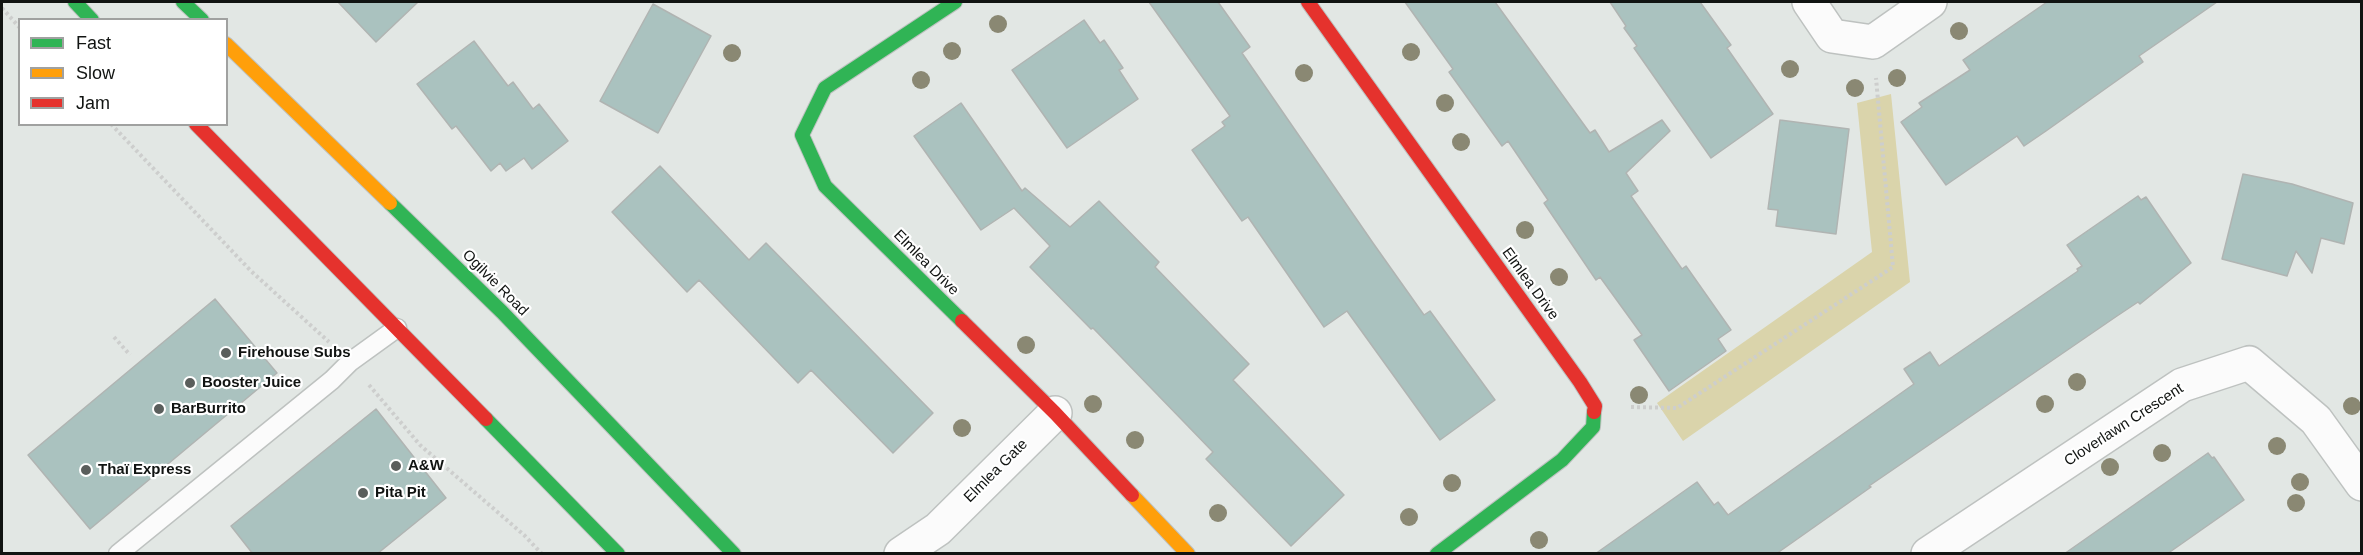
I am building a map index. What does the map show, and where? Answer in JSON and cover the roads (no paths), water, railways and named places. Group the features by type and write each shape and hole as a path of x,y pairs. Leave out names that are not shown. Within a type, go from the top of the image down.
{"street":[{"path":"75,2 90,18"},
{"path":"183,2 200,18"},
{"name":"Elmlea Drive","path":"955,2 825,88 802,135 825,186 1055,413 1188,554"},
{"name":"Elmlea Drive","path":"1308,2 1580,382 1594,406 1593,427 1562,460 1437,554"},
{"path":"1809,2 1832,36 1873,42 1930,2"},
{"name":"Ogilvie Road","path":"228,46 502,312 734,554"},
{"path":"198,126 618,554"},
{"name":"Cloverlawn Crescent","path":"1928,554 2182,385 2249,363 2316,420 2361,484"},
{"name":"Elmlea Gate","path":"901,554 930,541 1055,413"}],"lane":[{"path":"118,554 332,380 350,362 397,328"}],"place":[{"name":"Firehouse Subs","path":"226,353"},
{"name":"Booster Juice","path":"190,383"},
{"name":"BarBurrito","path":"159,409"},
{"name":"A&W","path":"396,466"},
{"name":"Thaï Express","path":"86,470"},
{"name":"Pita Pit","path":"363,493"}]}
